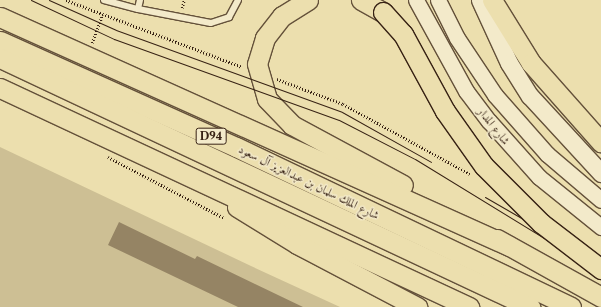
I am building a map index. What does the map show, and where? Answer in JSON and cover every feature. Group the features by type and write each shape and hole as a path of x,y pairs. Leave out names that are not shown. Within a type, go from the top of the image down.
{"main road":[{"path":"308,0 292,8 272,26 260,50 258,72 267,99 282,118 601,297"},
{"path":"361,0 383,12 403,34 444,111 484,166 541,223 601,269"},
{"path":"480,0 509,63 530,96 601,173"},
{"path":"492,0 531,63 601,142"},
{"path":"0,17 88,55 509,246"},
{"name":"شارع الملك سلمان بن عبدالعزيز آل سعود","path":"0,41 236,147 571,307"},
{"path":"0,58 530,307"},
{"path":"0,88 469,307"},
{"path":"198,180 290,240 417,307"}],"street":[{"name":"شارع المدار","path":"416,0 466,91 489,121 539,177 601,227"},
{"name":"شارع المدار","path":"438,0 457,38 495,94 547,154 601,200"}],"lane":[{"path":"104,0 138,9 218,23 229,17 238,0"},
{"path":"138,9 140,0"}],"path":[{"path":"66,0 102,15 343,104 478,179"},
{"path":"88,55 102,15"},
{"path":"99,153 232,222"}],"shaded area":[{"path":"0,147 251,266 340,307 0,307"}],"building":[{"path":"119,222 195,259 197,256 303,307 238,307 108,245"}],"tram line":[{"path":"31,0 114,39 339,120 415,159 601,273"},
{"path":"49,0 116,30 342,112 431,162"},
{"path":"485,197 601,264"}]}
